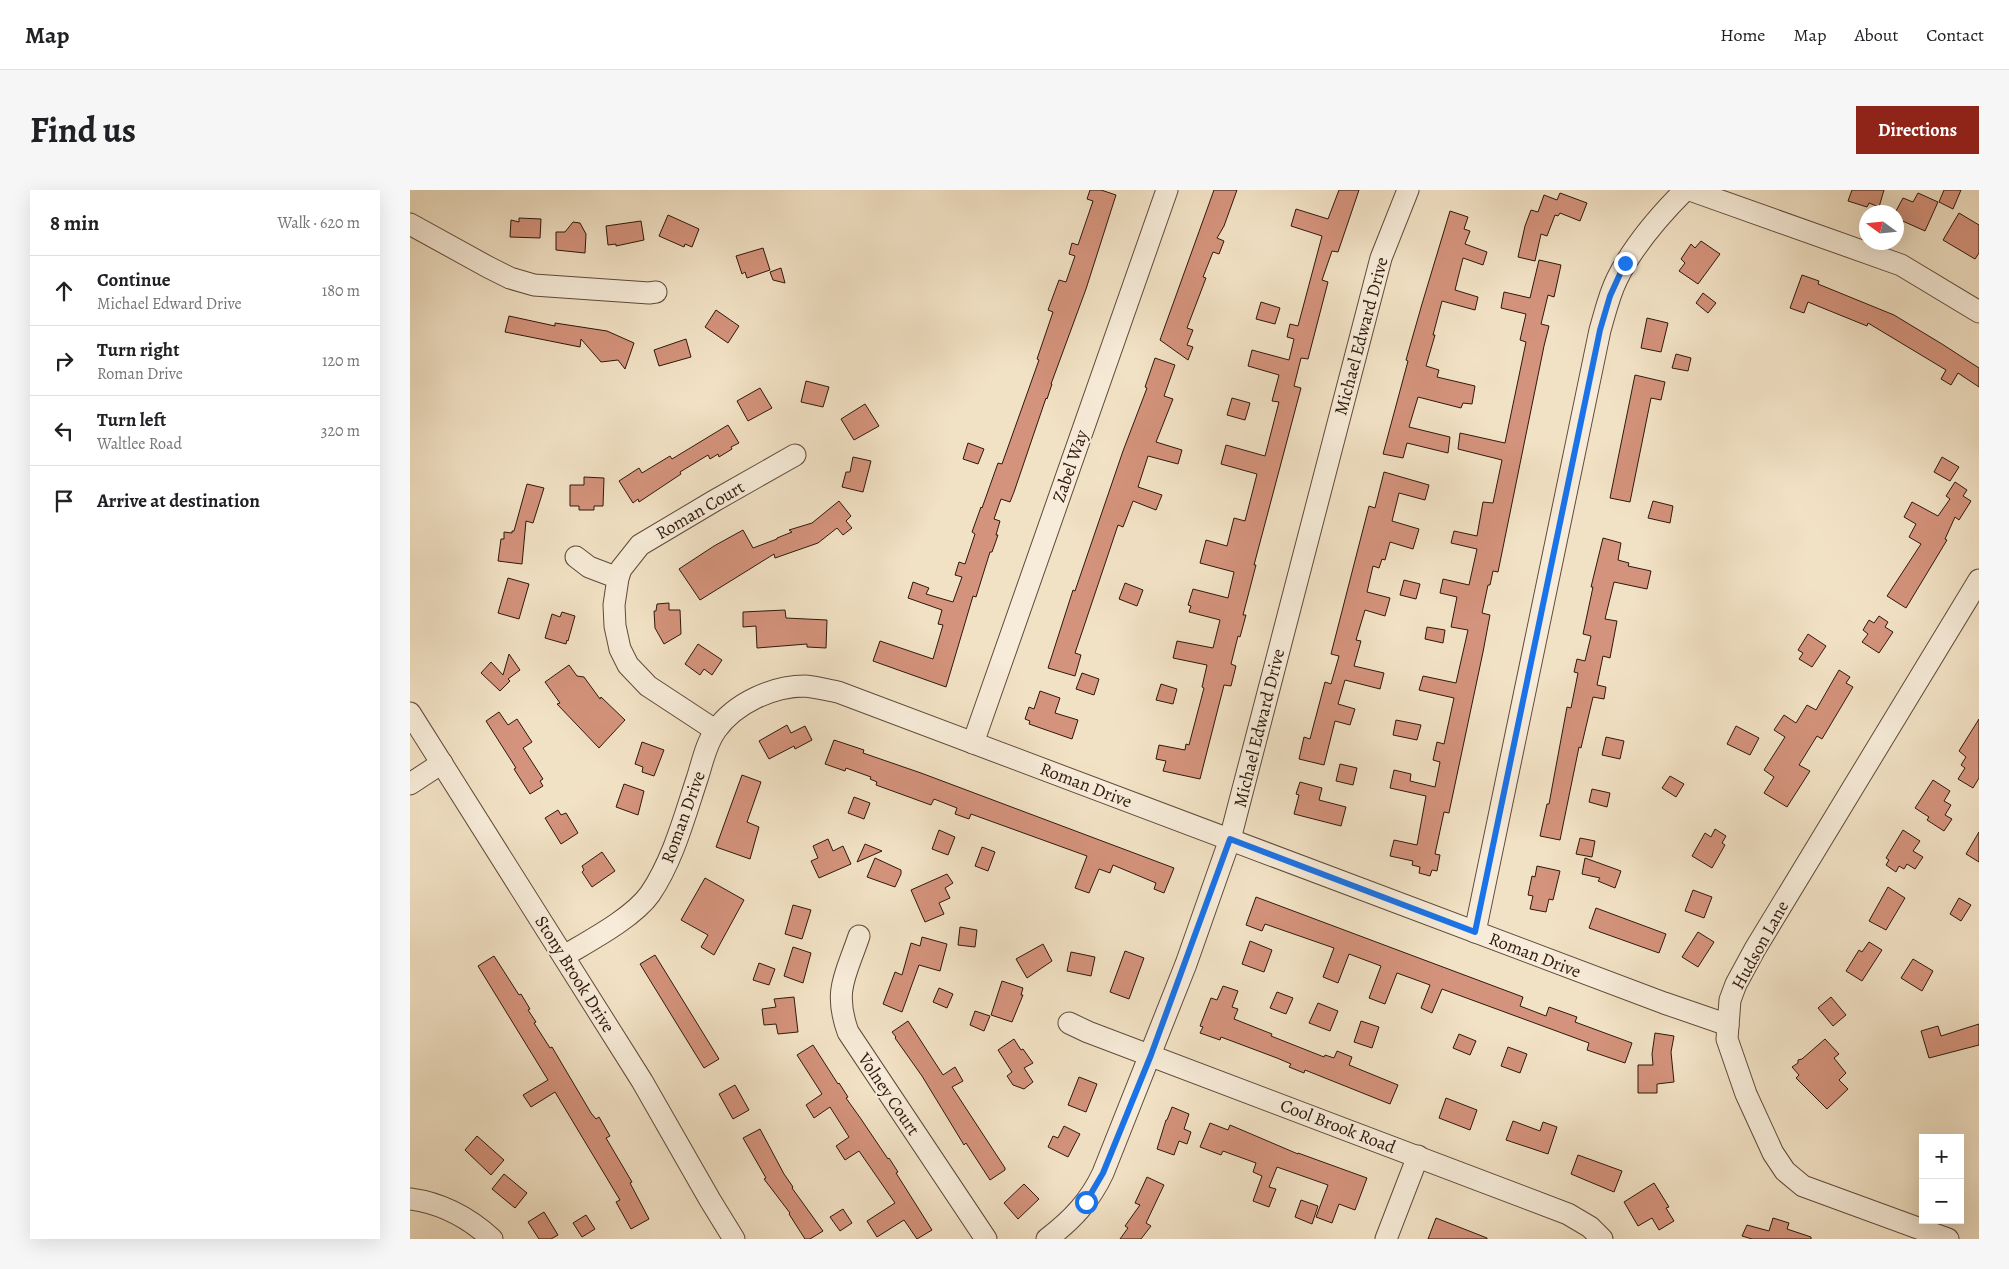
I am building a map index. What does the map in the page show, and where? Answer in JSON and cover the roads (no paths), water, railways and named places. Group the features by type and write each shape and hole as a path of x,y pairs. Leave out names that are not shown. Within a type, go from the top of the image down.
{"street":[{"name":"Zabel Way","path":"973,743 1167,190"},
{"name":"Michael Edward Drive","path":"1048,1239 1075,1216 1096,1187 1151,1055 1230,839 1381,258 1408,190"},
{"path":"1475,932 1600,330 1610,296 1625,263 1635,248 1684,190"},
{"path":"1690,190 1901,265 1979,312"},
{"path":"410,224 510,278 534,285 656,292"},
{"name":"Roman Court","path":"715,730 648,686 628,666 620,649 615,626 614,605 620,569 640,545 795,455"},
{"path":"576,557 589,567 618,578"},
{"name":"Hudson Lane","path":"1948,1239 1803,1186 1793,1180 1774,1153 1746,1094 1727,1040 1730,1000 1736,984 1755,949 1979,580"},
{"name":"Roman Drive","path":"564,956 610,928 648,897 680,833 715,730 729,716 761,695 780,689 804,686 838,692 1475,932 1728,1025"},
{"name":"Stony Brook Drive","path":"410,713 642,1081 734,1239"},
{"path":"410,784 442,763"},
{"name":"Volney Court","path":"859,936 843,979 840,996 843,1017 848,1032 986,1239"},
{"name":"Cool Brook Road","path":"1069,1023 1088,1032 1568,1214 1590,1227 1602,1239"},
{"path":"1386,1239 1418,1156"},
{"path":"410,1199 428,1203 458,1214 469,1220 492,1239"}]}
